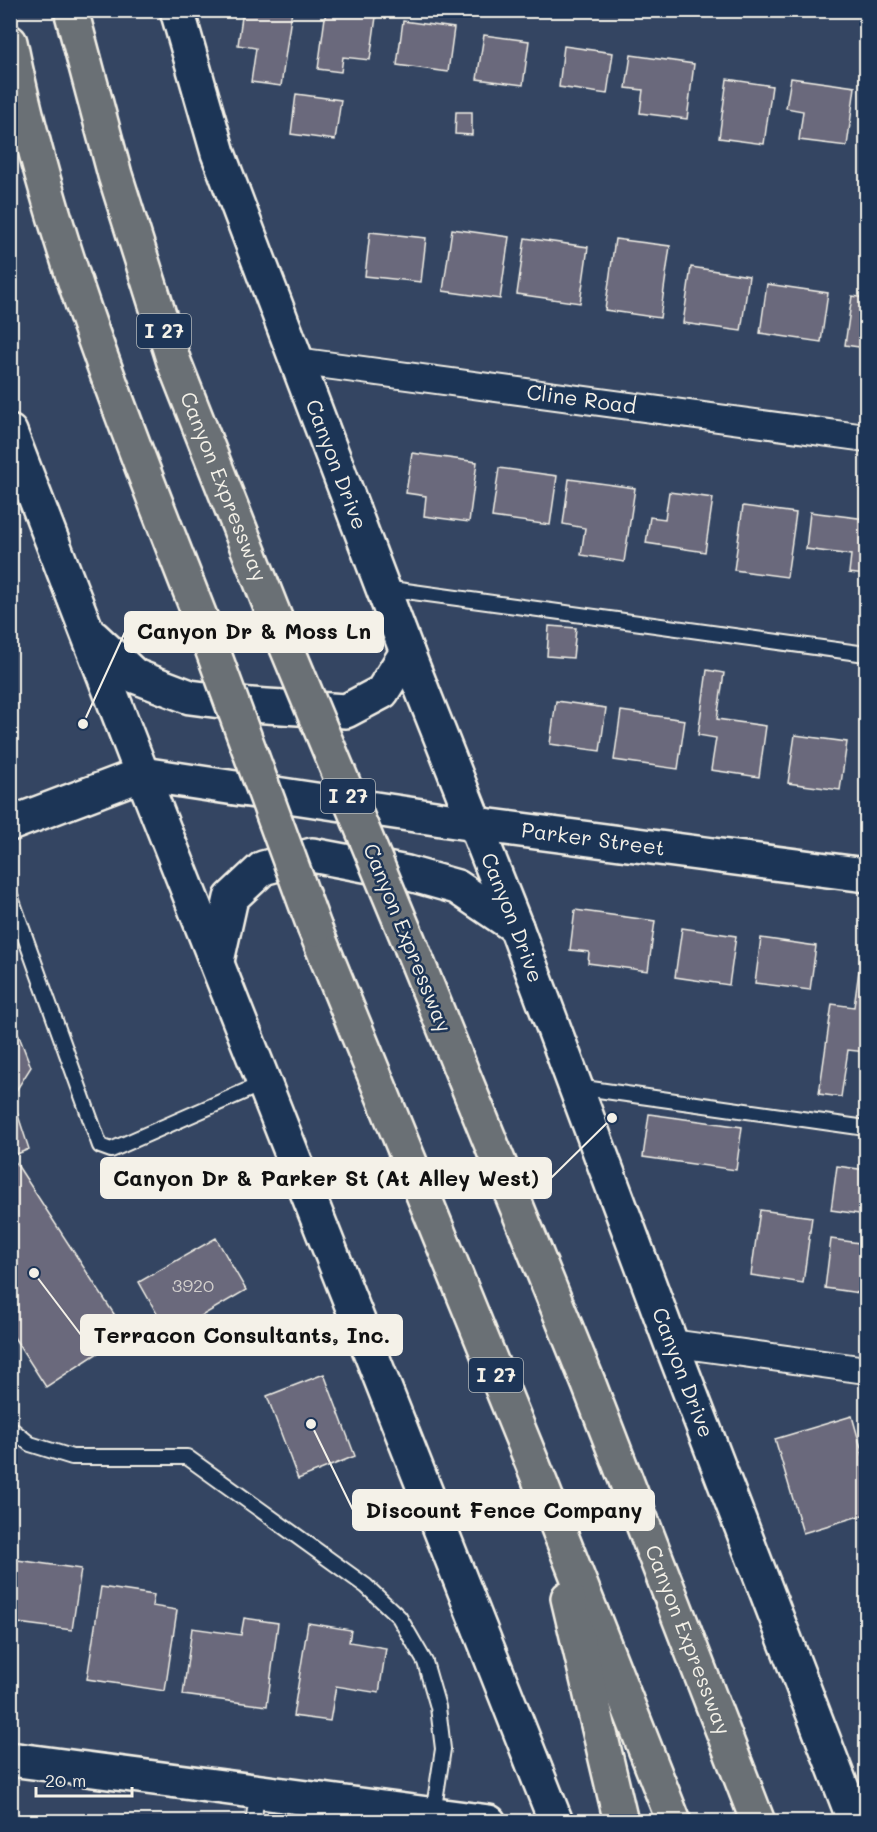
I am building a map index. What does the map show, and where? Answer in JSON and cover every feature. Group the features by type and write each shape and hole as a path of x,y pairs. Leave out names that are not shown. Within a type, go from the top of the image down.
{"highway":[{"name":"Canyon Expressway","path":"71,10 115,176 174,362 285,643 588,1382 758,1821"},
{"name":"I 27","path":"10,42 50,202 106,373 203,624 315,929 538,1477 674,1821"},
{"path":"538,1477 621,1821"},
{"path":"653,1552 779,1821"}],"main road":[{"name":"Canyon Drive","path":"177,10 218,153 407,652 516,927 671,1343 855,1821"},
{"path":"10,432 142,774 266,1082 556,1821"},
{"path":"88,632 135,676 190,697 251,705 346,711 382,692 407,652"},
{"path":"10,824 142,774"},
{"name":"Parker Street","path":"142,774 476,824 867,875"},
{"path":"217,961 231,898 263,868 312,855 407,873 457,887 516,927"},
{"path":"10,1759 256,1806 433,1814 489,1821"}],"street":[{"name":"Cline Road","path":"296,361 867,438"},
{"path":"671,1343 867,1370"}],"lane":[{"path":"383,588 867,654"},
{"path":"10,895 100,1146 111,1150 266,1082"},
{"path":"575,1087 867,1128"},
{"path":"10,1428 30,1444 72,1456 187,1457 366,1586 399,1617 425,1662 438,1707 443,1749 433,1814"}],"building":[{"path":"243,10 292,10 281,86 251,82 256,48 238,45"},
{"path":"326,10 376,17 370,60 343,57 341,72 318,69"},
{"path":"403,21 454,28 448,72 397,65"},
{"path":"484,35 529,41 523,85 477,79"},
{"path":"564,46 613,53 607,94 559,87"},
{"path":"631,55 694,64 687,119 640,113 643,90 626,88"},
{"path":"791,78 855,87 847,146 799,140 803,111 786,108"},
{"path":"727,79 772,86 764,144 719,138"},
{"path":"296,94 341,100 335,140 291,134"},
{"path":"456,112 472,112 472,135 455,134"},
{"path":"452,229 509,237 500,299 443,291"},
{"path":"370,232 426,238 421,282 365,276"},
{"path":"525,238 588,247 580,303 517,294"},
{"path":"615,239 670,246 660,318 605,310"},
{"path":"691,267 749,276 741,331 683,323"},
{"path":"767,284 828,293 821,342 760,333"},
{"path":"852,296 866,298 866,348 845,345"},
{"path":"412,453 477,462 469,522 424,516 426,496 406,493"},
{"path":"499,468 557,476 550,525 492,517"},
{"path":"569,479 635,488 624,562 581,555 585,528 563,524"},
{"path":"669,492 713,498 705,552 646,543 650,517 665,519"},
{"path":"743,506 796,513 787,577 734,570"},
{"path":"810,512 866,519 866,575 849,573 851,555 806,549"},
{"path":"549,626 576,628 573,658 547,656"},
{"path":"707,670 724,673 717,719 766,726 759,777 711,770 716,738 698,735"},
{"path":"556,701 606,708 600,751 550,744"},
{"path":"621,711 685,720 678,769 614,760"},
{"path":"795,735 847,742 840,790 788,783"},
{"path":"575,910 655,921 648,971 588,963 589,952 570,950"},
{"path":"682,928 736,936 729,985 675,977"},
{"path":"761,938 816,946 810,990 755,983"},
{"path":"860,963 866,964 866,1052 848,1050 841,1097 819,1094 832,1004 854,1007"},
{"path":"10,1013 31,1067 12,1097 29,1149 10,1157"},
{"path":"649,1114 742,1127 736,1170 643,1157"},
{"path":"14,1160 127,1334 46,1387 10,1331 10,1162"},
{"path":"837,1166 866,1170 866,1215 831,1210"},
{"path":"760,1210 812,1217 803,1283 751,1275"},
{"path":"216,1238 246,1290 169,1335 139,1282"},
{"path":"831,1239 866,1244 866,1294 825,1288"},
{"path":"324,1374 355,1456 298,1479 267,1396"},
{"path":"852,1416 863,1455 866,1454 866,1514 803,1533 775,1439"},
{"path":"10,1559 81,1569 72,1630 10,1622"},
{"path":"101,1587 154,1595 152,1606 177,1610 165,1691 87,1679"},
{"path":"244,1618 278,1623 267,1706 183,1695 192,1628 241,1635"},
{"path":"308,1623 351,1630 349,1642 386,1648 379,1693 336,1686 330,1721 293,1716"}],"place":[{"name":"Canyon Dr & Moss Ln","path":"83,724"},
{"name":"Canyon Dr & Parker St (At Alley West)","path":"612,1118"},
{"name":"Terracon Consultants, Inc.","path":"34,1273"},
{"name":"Discount Fence Company","path":"311,1424"}]}
